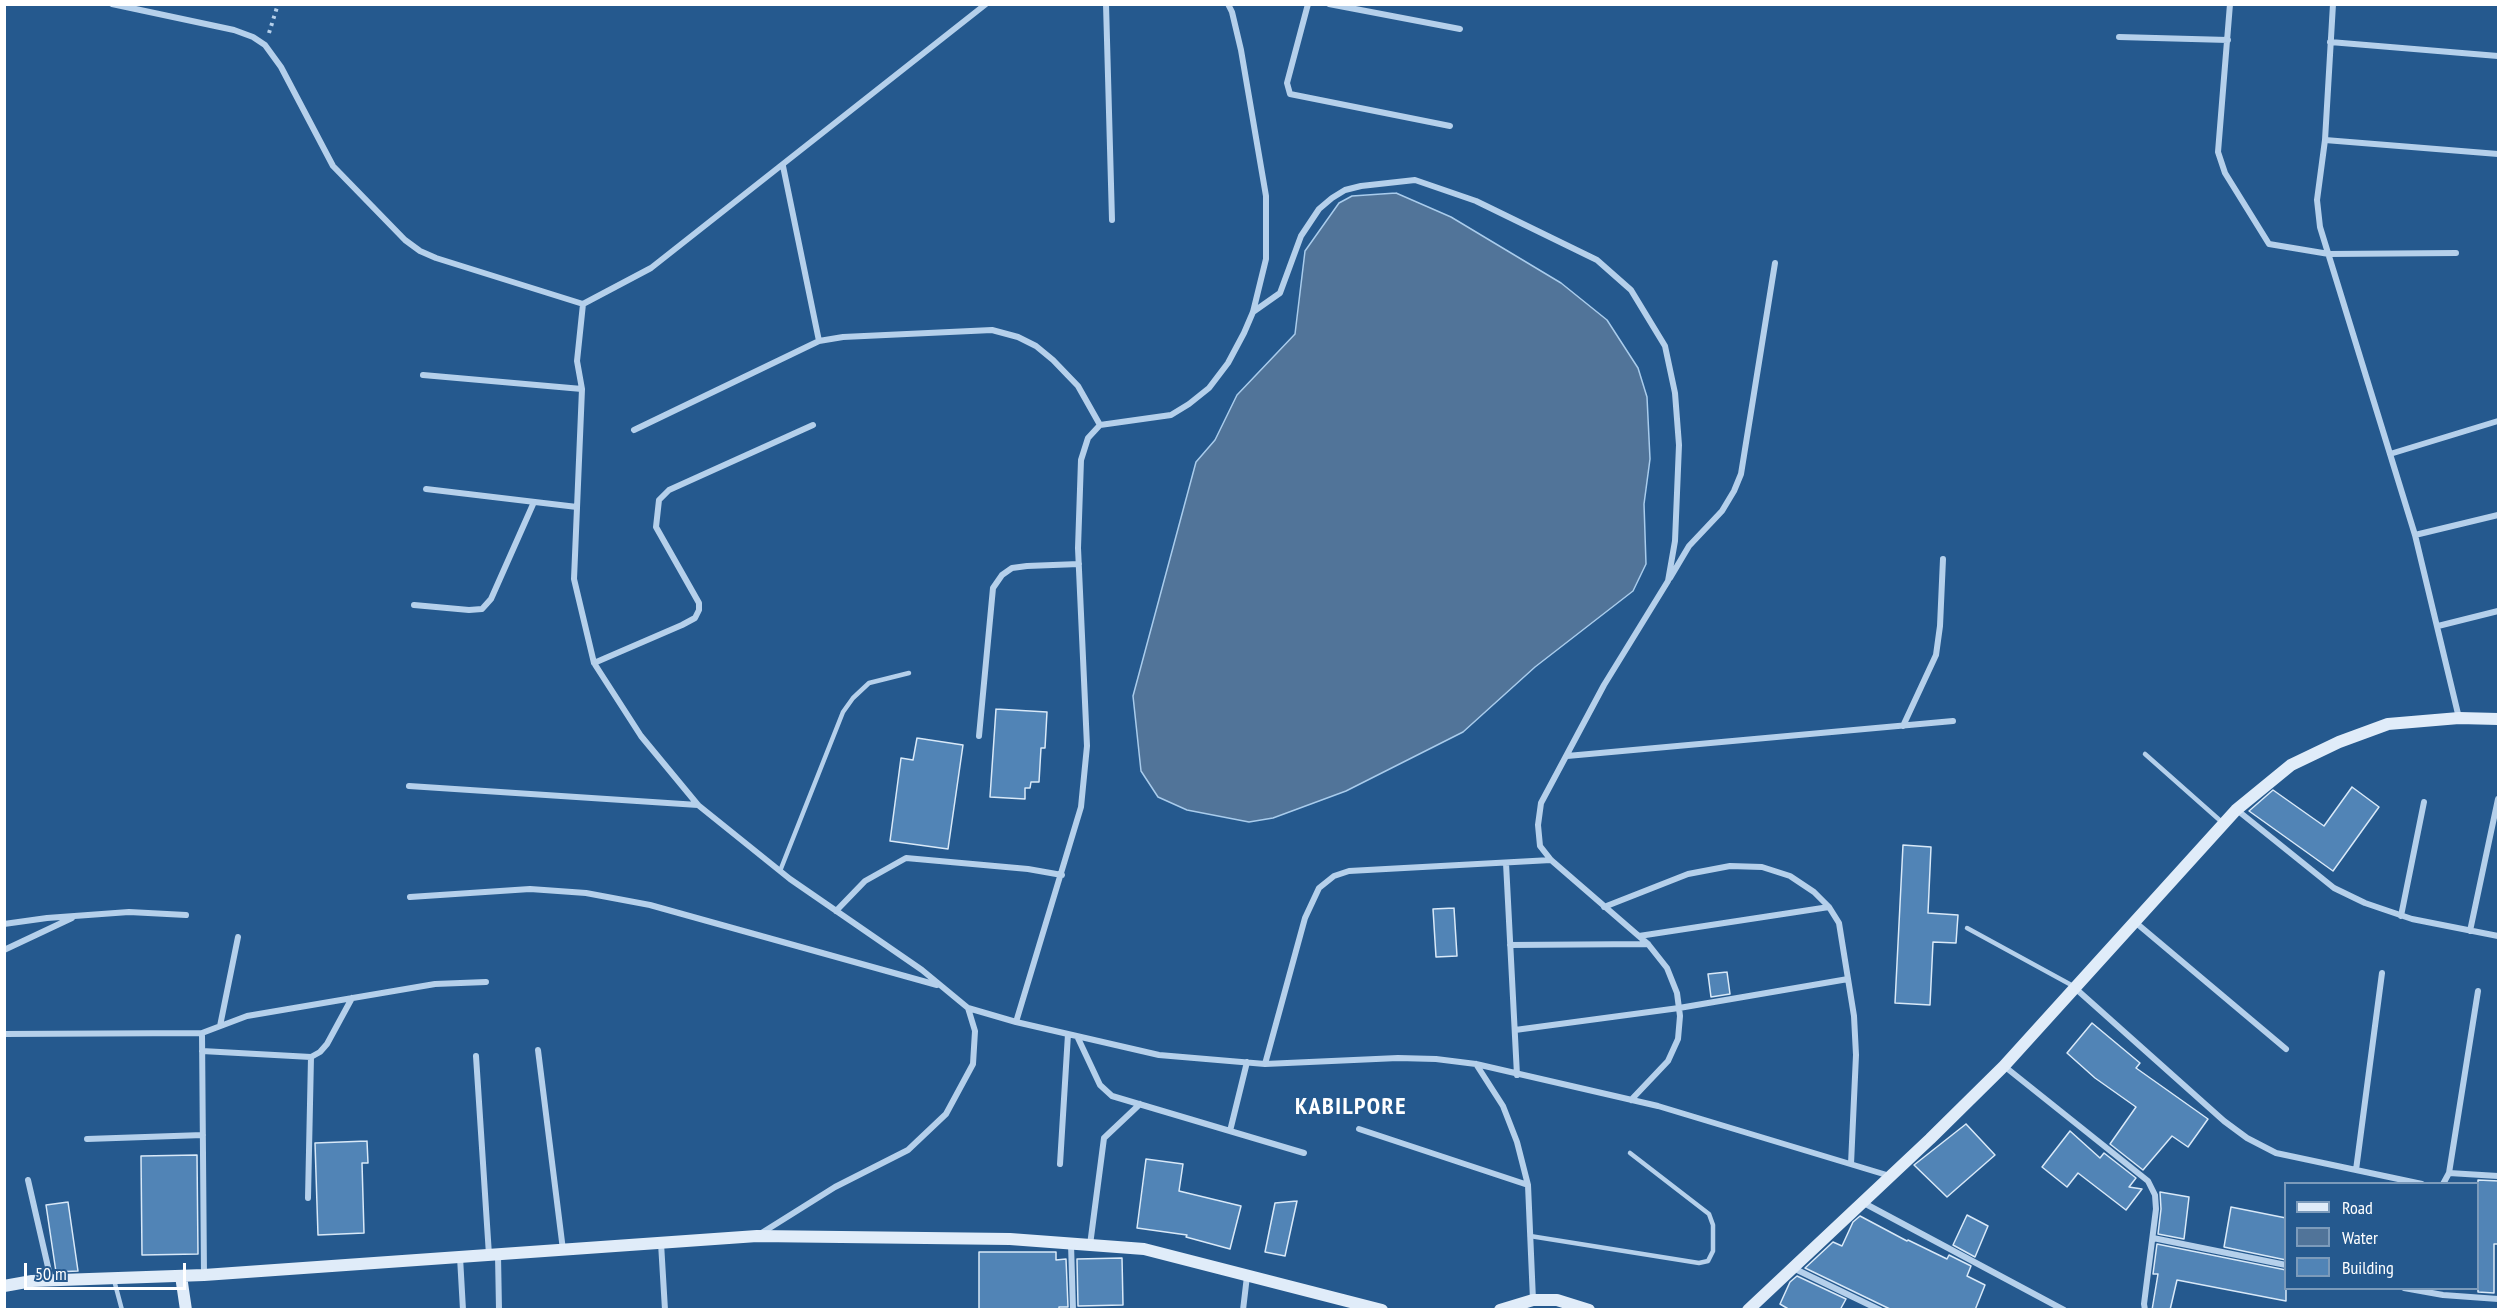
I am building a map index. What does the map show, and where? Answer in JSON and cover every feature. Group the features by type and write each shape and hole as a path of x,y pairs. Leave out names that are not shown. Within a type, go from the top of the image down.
{"street":[{"path":"112,4 234,30 265,45 281,67 333,166 405,240 420,251 436,258 583,304 651,268 986,4"},
{"path":"1106,4 1112,220"},
{"path":"1016,1022 1081,807 1087,746 1079,564 1081,460 1088,438 1100,425 1171,415 1209,388 1228,363 1253,312 1266,259 1266,196 1241,50 1228,4"},
{"path":"1308,4 1287,83 1290,94 1449,126"},
{"path":"1329,4 1460,29"},
{"path":"2230,4 2218,152 2225,173 2270,244 2329,254 2456,253"},
{"path":"2333,4 2325,140 2317,200 2320,227 2415,535 2459,718"},
{"path":"2119,37 2228,40"},
{"path":"2330,42 2499,57"},
{"path":"2325,140 2499,154"},
{"path":"783,166 819,341"},
{"path":"1253,312 1280,293 1300,236 1319,209 1345,190 1361,186 1403,180 1425,183 1476,201 1597,260 1631,290 1665,346 1675,393 1678,445 1676,541 1668,581"},
{"path":"1631,1100 1668,1061 1678,1039 1677,993 1667,968 1648,944 1551,860 1540,846 1538,825 1541,803 1604,685 1689,546 1722,511 1734,491 1741,474 1775,263"},
{"path":"583,304 577,361 582,389 574,579 594,663 641,736 699,805 780,871 922,970 968,1008 1016,1022 1159,1055 1265,1064 1398,1058 1436,1059 1476,1064 1658,1106 1890,1176"},
{"path":"634,430 819,341 843,337 992,330 1018,337 1036,346 1078,386 1100,425"},
{"path":"423,375 582,389"},
{"path":"2390,454 2499,421"},
{"path":"594,663 682,625 695,618 699,610 699,603 656,527 658,500 669,490 813,425"},
{"path":"426,489 577,507"},
{"path":"414,605 482,609 491,599 534,502"},
{"path":"2415,535 2499,515"},
{"path":"1903,726 1936,655 1940,626 1943,559"},
{"path":"979,736 993,588 1002,575 1012,568 1079,564"},
{"path":"2438,626 2499,611"},
{"path":"1748,1310 2004,1066 2236,810 2291,765 2339,742 2388,724 2459,718 2499,719"},
{"path":"1567,756 1953,722"},
{"path":"409,786 699,805"},
{"path":"2470,931 2499,799"},
{"path":"2401,916 2424,802"},
{"path":"2236,810 2334,888 2365,903 2401,916 2499,936"},
{"path":"836,911 865,881 906,858 1028,869 1062,875"},
{"path":"1265,1064 1305,918 1319,888 1334,876 1349,871 1551,860"},
{"path":"1506,862 1517,1075"},
{"path":"1604,907 1688,874 1730,866 1762,867 1790,876 1814,892 1829,907 1839,923 1854,1016 1856,1055 1851,1164"},
{"path":"410,897 530,890 586,893 650,905 941,986"},
{"path":"1639,936 1829,907"},
{"path":"4,924 129,912 186,915"},
{"path":"4,950 78,916"},
{"path":"2134,922 2286,1049"},
{"path":"220,1026 238,937"},
{"path":"1510,945 1648,944"},
{"path":"2356,1170 2382,973"},
{"path":"1515,1030 1679,1008 1848,979"},
{"path":"4,1034 202,1033 247,1016 435,984 486,982"},
{"path":"2075,987 2224,1121 2247,1138 2276,1153 2413,1182"},
{"path":"2444,1182 2449,1173 2478,991"},
{"path":"202,1051 311,1057 327,1044 352,998"},
{"path":"757,1236 835,1187 908,1150 946,1114 973,1064 975,1031 968,1008"},
{"path":"202,1033 204,1275"},
{"path":"1060,1164 1068,1034"},
{"path":"1077,1036 1100,1085 1112,1096 1304,1153"},
{"path":"538,1050 562,1250"},
{"path":"476,1056 499,1310"},
{"path":"308,1198 311,1057"},
{"path":"1230,1131 1246,1062"},
{"path":"1476,1064 1503,1106 1517,1142 1528,1185 1533,1300"},
{"path":"2004,1066 2148,1181 2155,1196 2156,1209 2145,1310"},
{"path":"1090,1245 1104,1138 1140,1104"},
{"path":"1359,1129 1528,1185"},
{"path":"87,1139 203,1135"},
{"path":"2449,1173 2499,1176"},
{"path":"28,1180 51,1280"},
{"path":"1862,1202 2064,1310"},
{"path":"4,1286 51,1280 204,1275 757,1236 1010,1239 1144,1249 1382,1310"},
{"path":"2153,1238 2284,1265"},
{"path":"661,1243 665,1310"},
{"path":"1071,1243 1073,1310"},
{"path":"460,1257 463,1310"},
{"path":"1793,1268 1880,1310"},
{"path":"181,1276 186,1310"},
{"path":"1244,1310 1247,1276"},
{"path":"2415,1290 2443,1295 2499,1299"},
{"path":"1500,1310 1533,1300 1557,1300 1589,1310"}],"lane":[{"path":"780,871 843,711 869,683 909,673"},
{"path":"2145,754 2224,824"},
{"path":"1967,928 2075,987"},
{"path":"1530,1236 1699,1263 1708,1261 1713,1251 1713,1225 1709,1214 1630,1153"},
{"path":"114,1279 122,1310"}],"path":[{"path":"265,45 278,4"}],"water":[{"path":"1396,193 1451,217 1561,283 1607,320 1638,368 1647,397 1650,459 1644,504 1646,564 1633,591 1535,667 1463,732 1346,791 1273,818 1249,822 1187,810 1158,797 1141,771 1133,696 1196,462 1215,440 1237,395 1295,334 1305,251 1339,203 1352,196"}],"building":[{"path":"996,709 1047,712 1045,748 1041,748 1039,782 1031,782 1030,788 1025,788 1025,799 990,797"},
{"path":"917,738 963,745 948,849 890,841 901,758 913,760"},
{"path":"2352,787 2379,807 2333,871 2249,811 2273,790 2324,826"},
{"path":"1903,845 1931,847 1928,913 1958,915 1956,943 1933,942 1930,1005 1895,1003"},
{"path":"1454,908 1457,956 1436,957 1433,909"},
{"path":"1727,972 1730,994 1711,997 1708,974"},
{"path":"2092,1023 2140,1063 2136,1068 2208,1119 2188,1147 2172,1136 2143,1170 2110,1144 2136,1107 2095,1078 2067,1053"},
{"path":"1966,1124 1995,1155 1947,1197 1914,1165"},
{"path":"2070,1131 2100,1158 2104,1153 2136,1178 2129,1187 2142,1189 2126,1210 2078,1173 2067,1187 2042,1167"},
{"path":"367,1141 368,1163 362,1163 364,1233 318,1235 315,1143"},
{"path":"197,1155 198,1254 142,1255 141,1156"},
{"path":"1146,1159 1183,1164 1179,1191 1241,1206 1230,1249 1186,1237 1187,1235 1137,1228"},
{"path":"2478,1180 2499,1181 2499,1244 2494,1244 2494,1293 2478,1292"},
{"path":"2160,1192 2189,1197 2184,1239 2158,1234 2161,1209"},
{"path":"1297,1201 1285,1256 1265,1252 1275,1203"},
{"path":"68,1202 78,1271 56,1272 46,1205"},
{"path":"2231,1207 2284,1218 2284,1260 2224,1247"},
{"path":"1967,1215 1988,1226 1975,1257 1953,1245"},
{"path":"1860,1216 1907,1241 1947,1259 1949,1255 1971,1266 1967,1276 1985,1285 1975,1310 1892,1310 1805,1268 1833,1242 1842,1246 1853,1222"},
{"path":"2157,1244 2284,1270 2286,1301 2177,1280 2170,1310 2152,1310 2158,1274 2153,1274"},
{"path":"979,1252 1056,1252 1056,1260 1066,1259 1068,1307 1059,1307 1059,1310 979,1310"},
{"path":"1122,1258 1123,1305 1078,1306 1077,1259"},
{"path":"1797,1276 1846,1299 1840,1310 1790,1310 1780,1304 1790,1282"}],"district":[{"name":"KABILPORE","path":"1351,1107"}]}
